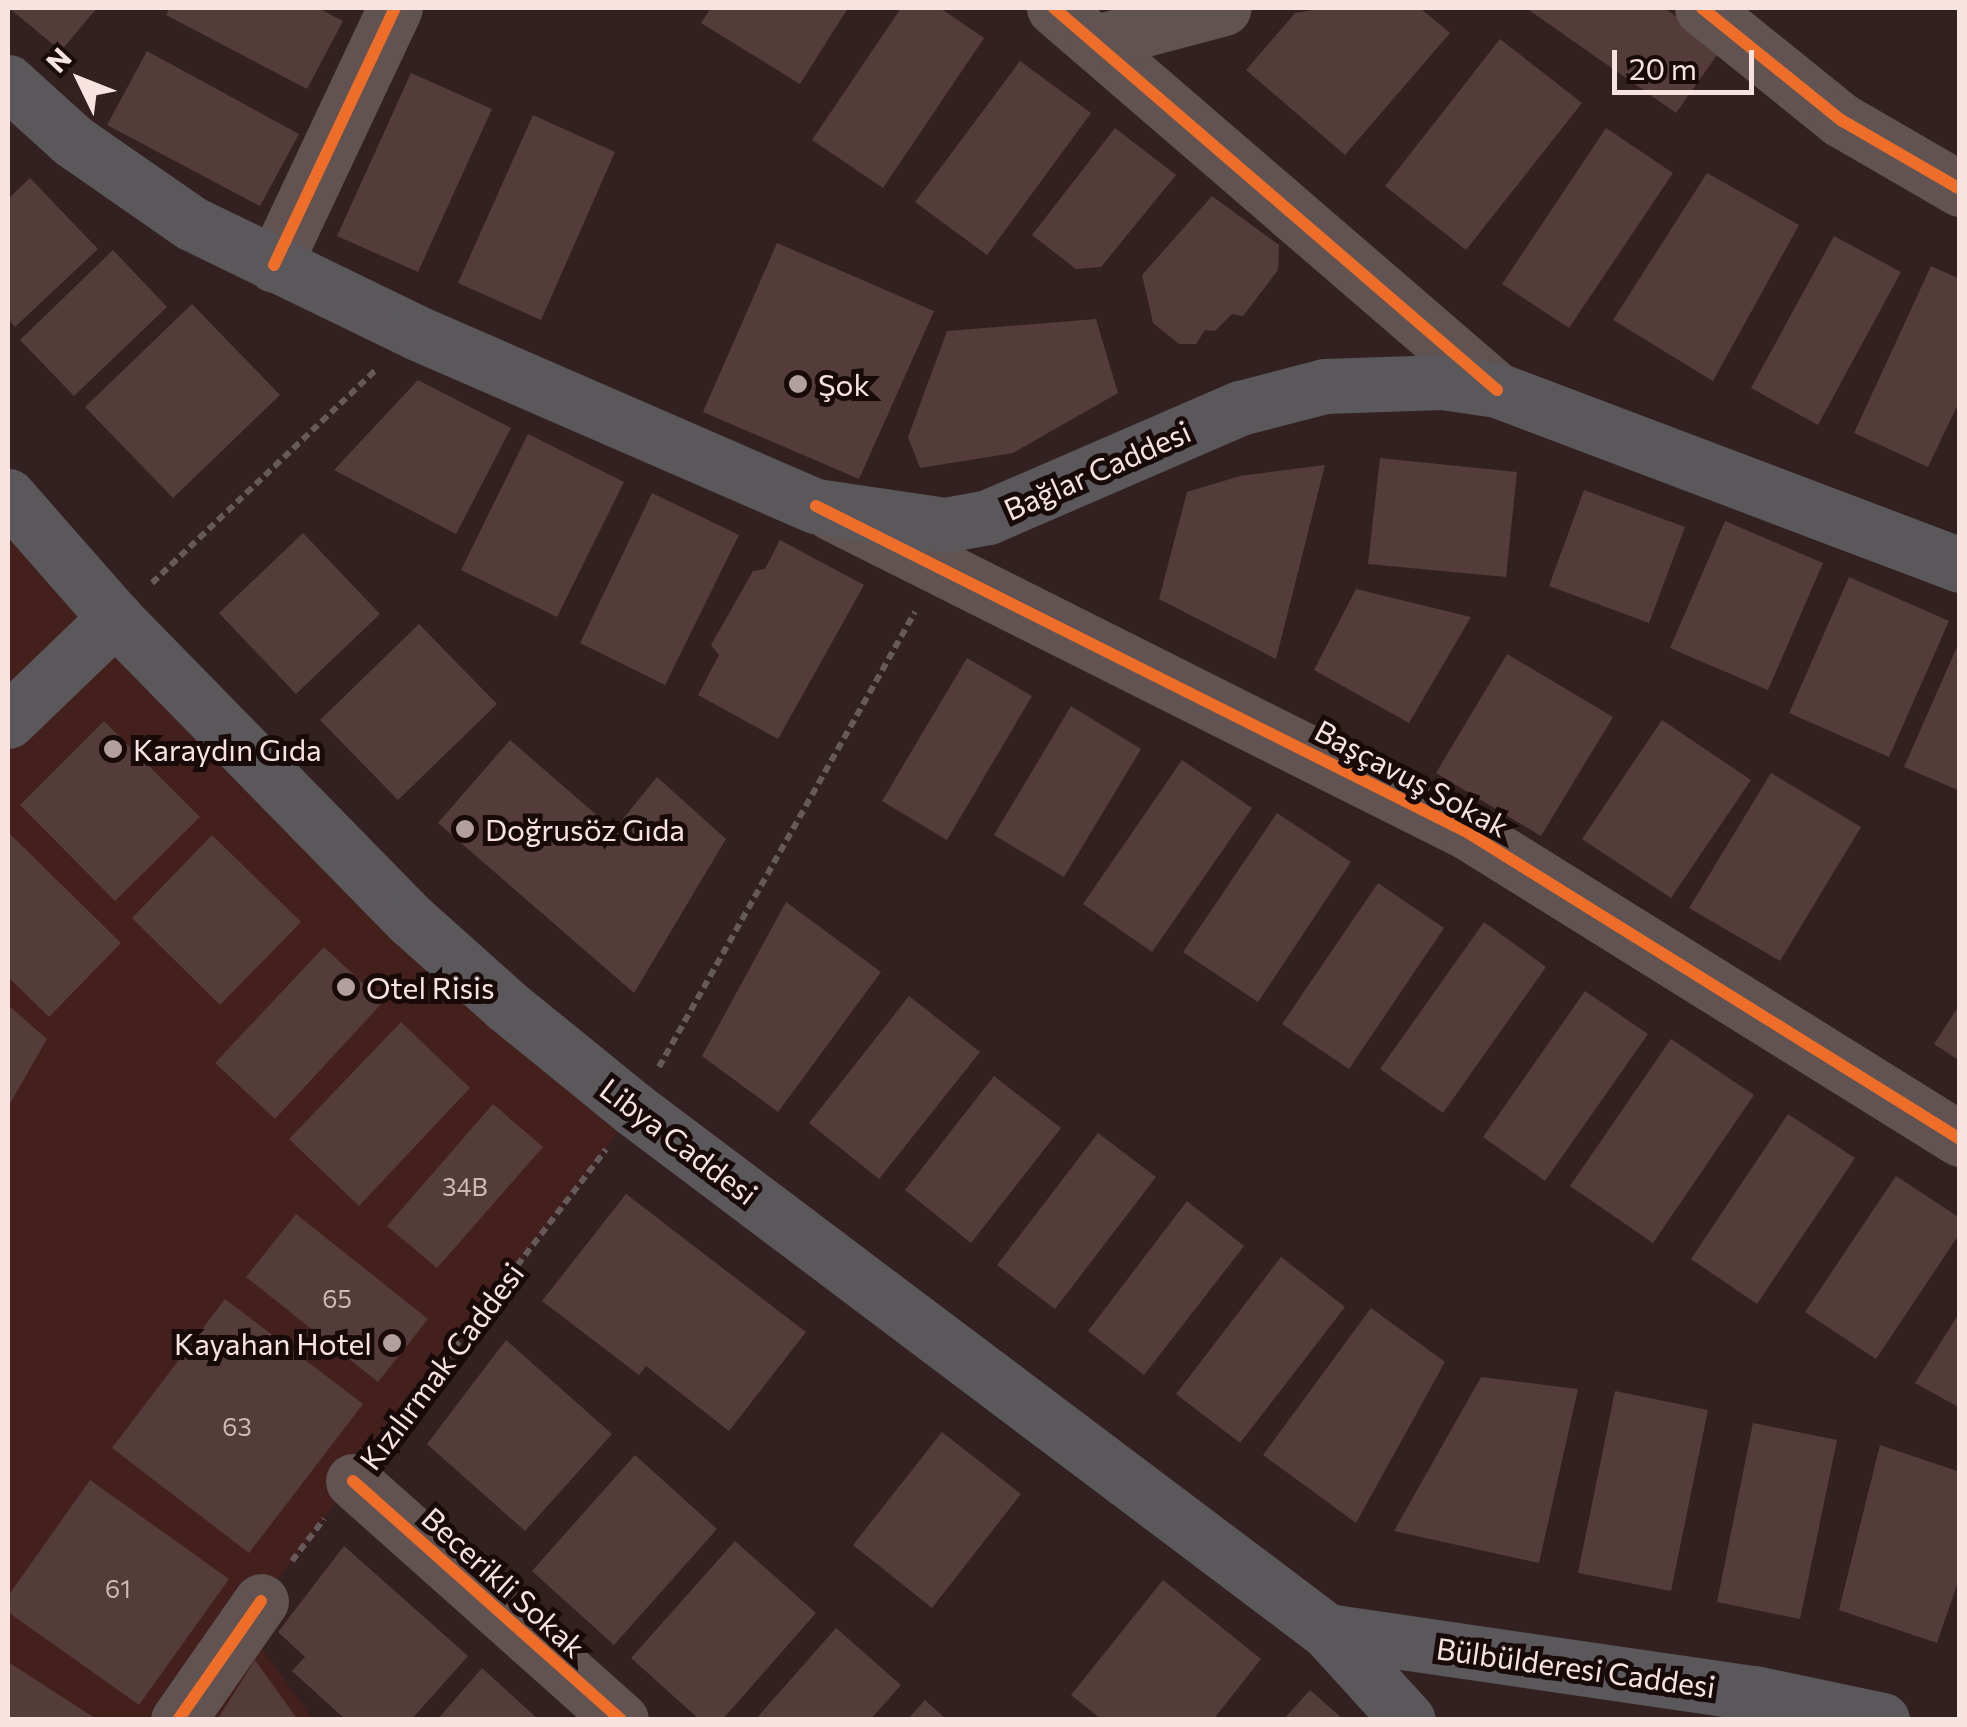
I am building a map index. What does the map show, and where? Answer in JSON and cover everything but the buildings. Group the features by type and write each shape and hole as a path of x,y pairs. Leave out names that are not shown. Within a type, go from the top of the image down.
{"main road":[{"name":"Bağlar Caddesi","path":"8,82 151,198 274,264 415,332 816,506 945,525 1038,499 1187,430 1285,395 1382,381 1498,390 1960,566"},
{"name":"Libya Caddesi","path":"8,496 115,618 412,921 635,1110 1327,1631 1408,1720"},
{"path":"8,721 115,618"},
{"name":"Bülbülderesi Caddesi","path":"1327,1631 1754,1693 1882,1720"}],"street":[{"path":"274,264 395,8"},
{"path":"1054,8 1498,390"},
{"path":"1096,42 1224,8"},
{"path":"1702,8 1841,120 1960,189"},
{"name":"Başçavuş Sokak","path":"816,506 1467,832 1960,1139"},
{"name":"Becerikli Sokak","path":"353,1481 621,1720"},
{"path":"178,1720 261,1602"}],"path":[{"path":"115,618 415,332"}],"shaded area":[{"path":"8,496 635,1110 244,1624 313,1719 8,1719"}],"cycle path":[{"path":"274,265 395,8"},
{"path":"1054,8 1497,390"},
{"path":"1702,8 1841,120 1960,189"},
{"path":"816,506 1467,832 1960,1139"},
{"name":"Kızılırmak Caddesi","path":"353,1481 621,1720"},
{"path":"178,1720 261,1601"}],"place":[{"name":"Şok","path":"798,384"},
{"name":"Karaydın Gıda","path":"113,749"},
{"name":"Doğrusöz Gıda","path":"465,829"},
{"name":"Otel Risis","path":"346,987"},
{"name":"Kayahan Hotel","path":"392,1343"}]}
